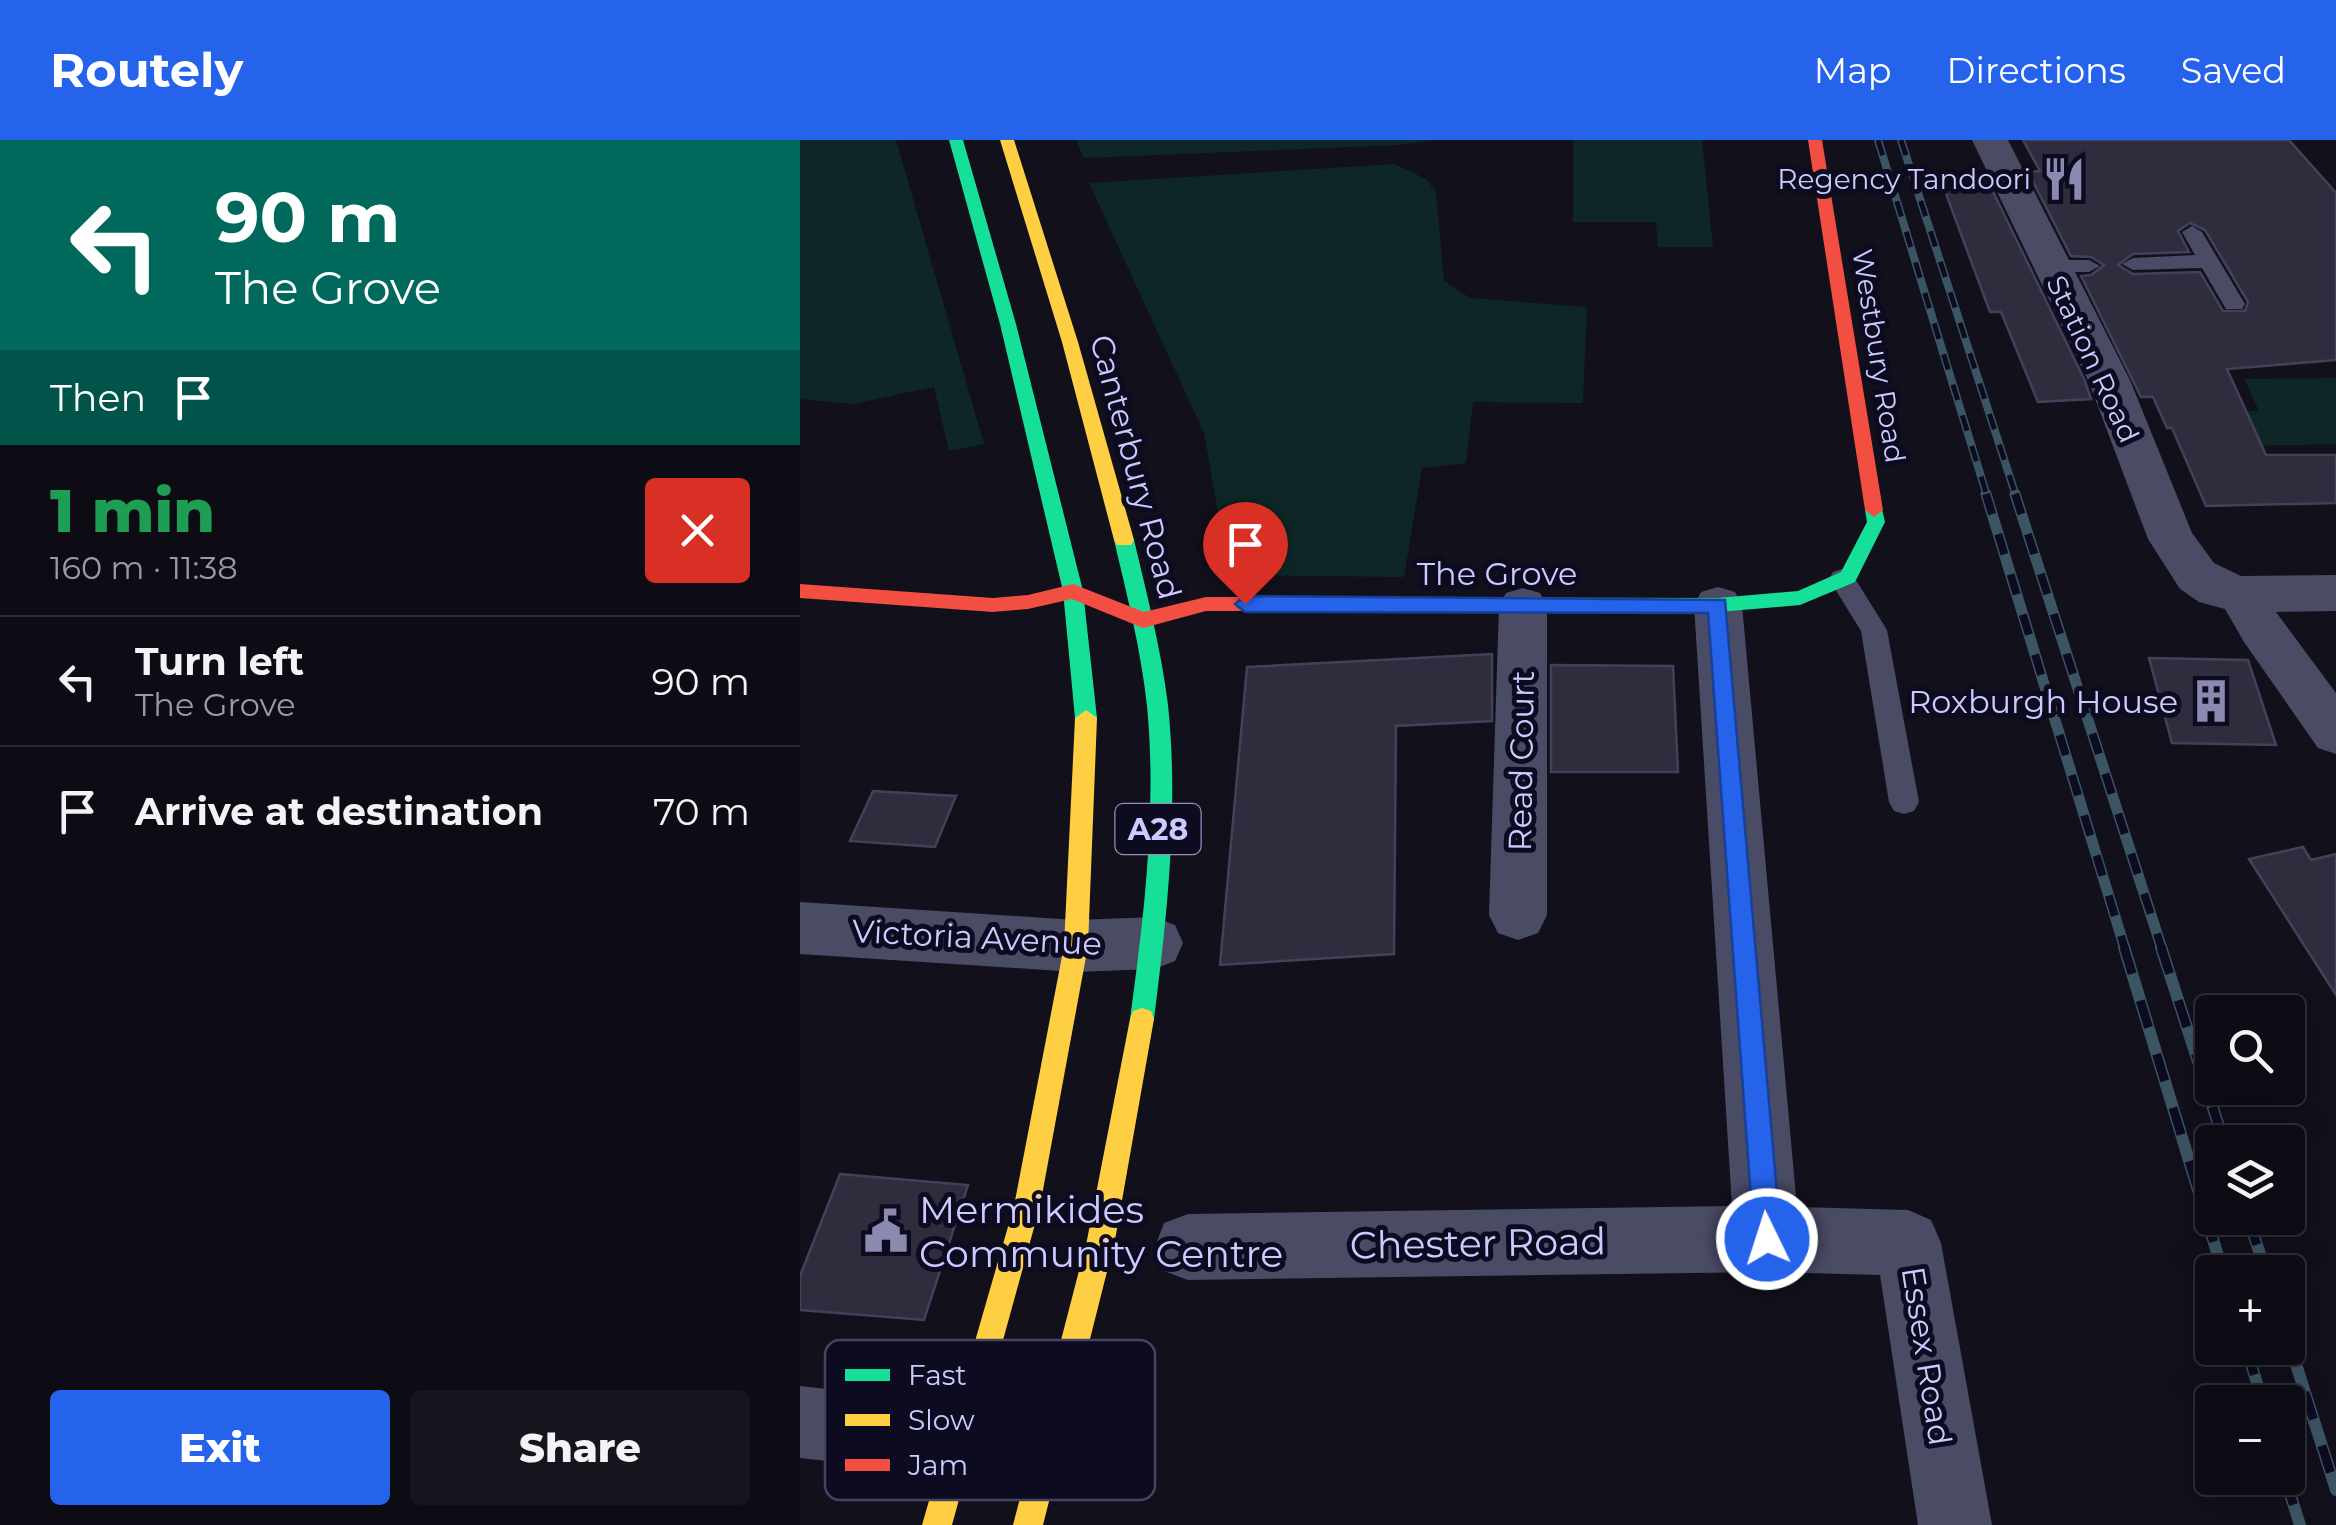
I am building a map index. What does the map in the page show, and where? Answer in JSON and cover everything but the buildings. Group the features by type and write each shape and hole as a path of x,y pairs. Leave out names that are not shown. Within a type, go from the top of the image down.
{"main road":[{"name":"A28","path":"956,140 1008,324 1073,591 1088,703 1076,946 1027,1206 991,1340"},
{"name":"Canterbury Road","path":"1006,140 1100,442 1143,620 1160,751 1154,943 1127,1129 1075,1340"},
{"name":"Westbury Road","path":"1815,140 1876,522 1845,578"},
{"name":"The Grove","path":"1143,620 1206,604 1718,605 1800,598 1845,578"},
{"path":"800,592 993,605 1028,602 1073,591 1143,620"},
{"name":"A28","path":"937,1525 945,1500"},
{"name":"Canterbury Road","path":"1028,1525 1035,1500"}],"street":[{"name":"Station Road","path":"1990,140 2070,267 2109,380 2172,539 2261,629 2336,732"},
{"path":"2219,585 2336,593"},
{"path":"1718,605 1767,1239"},
{"name":"Read Court","path":"1518,915 1523,606"},
{"name":"Victoria Avenue","path":"800,928 1076,946 1154,943"},
{"name":"Chester Road","path":"1188,1246 1767,1239"},
{"name":"Essex Road","path":"1767,1239 1908,1242 1955,1525"},
{"path":"800,1422 825,1425"}],"lane":[{"path":"2192,232 2234,304"},
{"path":"2133,264 2208,261"},
{"path":"1845,578 1874,630 1904,802"}],"green space":[{"path":"800,140 896,140 984,444 949,451 934,387 852,404 800,399"},
{"path":"1076,140 1432,140 1400,145 1084,158"},
{"path":"1573,140 1702,140 1713,247 1658,247 1656,222 1573,222"},
{"path":"1395,164 1426,179 1436,192 1444,281 1470,298 1587,307 1583,403 1473,402 1466,463 1422,468 1404,577 1229,575 1204,433 1089,183"},
{"path":"2336,378 2336,444 2250,446 2234,411 2259,411 2244,379"}],"railway":[{"path":"1878,140 1987,496"},
{"path":"1901,140 2016,496"},
{"path":"1986,494 2125,949"},
{"path":"2015,494 2162,949"},
{"path":"2124,947 2218,1255"},
{"path":"2161,947 2219,1125"},
{"path":"2254,1235 2260,1255"},
{"path":"2251,1365 2258,1385"},
{"path":"2296,1365 2336,1490"},
{"path":"2290,1495 2300,1525"}],"traffic: fast":[{"path":"956,140 1008,324 1073,591 1086,718"},
{"path":"1341,604 1718,605 1800,598 1848,577 1876,522 1874,510"},
{"path":"1124,540 1150,657 1161,764 1158,874 1142,1019"}],"traffic: slow":[{"path":"1007,140 1070,342 1124,540"},
{"path":"989,1340 1027,1206 1076,946 1086,718"},
{"path":"1075,1340 1101,1240 1142,1019"},
{"path":"937,1525 944,1500"},
{"path":"1028,1525 1034,1500"}],"traffic: jam":[{"path":"1815,140 1874,510"},
{"path":"800,591 993,605 1028,602 1073,591 1143,620 1206,604 1341,604"}],"place":[{"name":"Regency Tandoori","path":"2064,179"},
{"name":"Roxburgh House","path":"2211,701"},
{"name":"Mermikides Community Centre","path":"886,1231"}],"route":[{"path":"1245,604 1718,605 1767,1239"}]}
